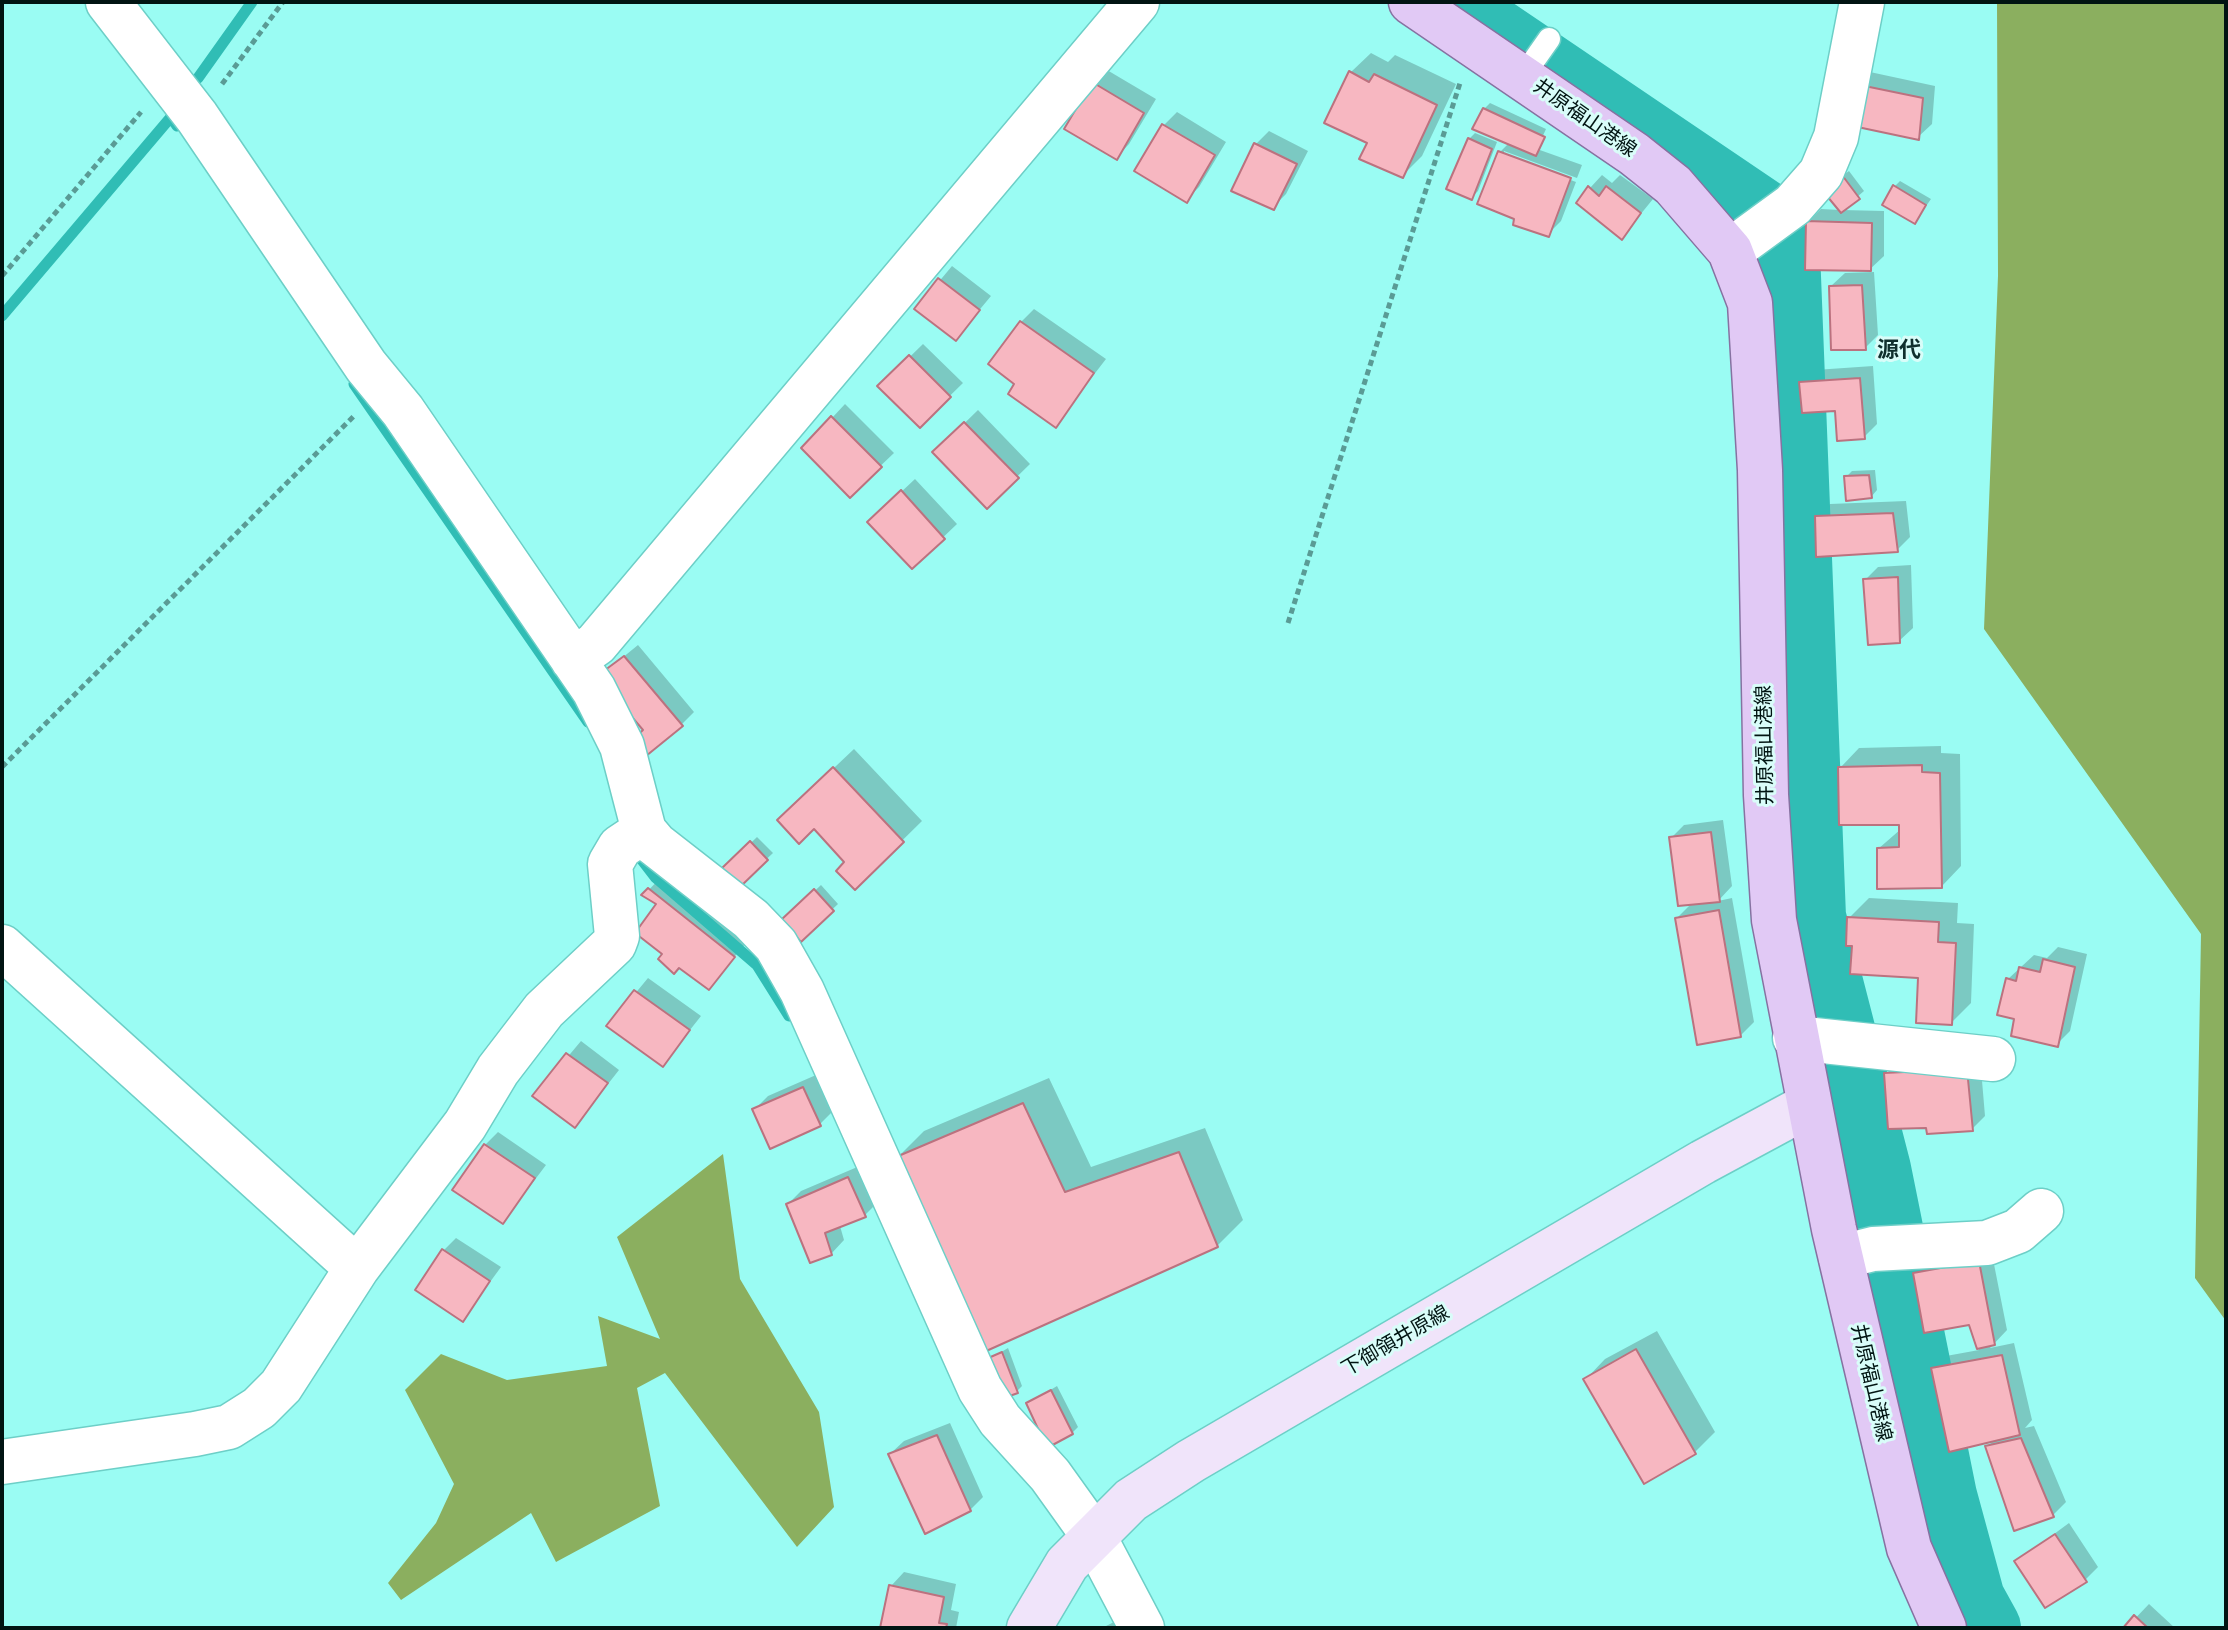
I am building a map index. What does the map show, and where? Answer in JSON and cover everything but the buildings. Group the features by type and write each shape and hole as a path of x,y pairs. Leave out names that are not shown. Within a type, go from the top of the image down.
{"main road":[{"name":"井原福山港線","path":"1411,2 1476,45 1536,57 1673,185 1730,251 1750,303 1760,470 1766,795 1772,889 1827,1040 1807,1106 1909,1548 1944,1628"},
{"name":"下御領井原線","path":"1029,1628 1067,1564 1131,1500 1191,1461 1703,1162 1807,1106"}],"street":[{"path":"2,1462 229,1427 259,1408 281,1386 357,1268 465,1125 498,1070 544,1010 614,944 617,936 610,864 633,837 622,746 594,690 403,411 366,366 170,78 108,2"},
{"path":"573,660 596,644 1137,2"},
{"path":"1730,251 1793,205 1821,173 1836,137 1862,2"},
{"path":"633,837 655,844 751,919 776,945 802,991 980,1389 1000,1420 1050,1475 1093,1535 1142,1628"},
{"path":"2,947 357,1268"},
{"path":"1827,1040 1993,1059"},
{"path":"1841,1257 1873,1249 1987,1243 2018,1231 2041,1211"}],"path":[{"path":"197,117 283,2"},
{"path":"1288,623 1463,73 1476,45"},
{"path":"2,276 170,78"},
{"path":"2,767 361,409"}],"green space":[{"path":"1997,2 2226,2 2226,1321 2195,1278 2201,934 1984,629 1998,276"},
{"path":"723,1154 740,1279 819,1412 834,1507 797,1547 665,1373 637,1388 660,1506 556,1562 531,1513 401,1600 388,1583 436,1523 454,1484 405,1390 441,1354 507,1380 607,1366 598,1316 660,1339 617,1237"}],"waterway":[{"path":"198,78 252,2"},
{"path":"1451,2 1767,216"},
{"path":"2,316 171,117 177,126"},
{"path":"1786,251 1812,917 1877,1169 1943,1496 1971,1599 1987,1628"},
{"path":"354,384 588,722"},
{"path":"638,855 655,877 757,965 789,1016"}],"district":[{"name":"源代","path":"1899,351"}]}
